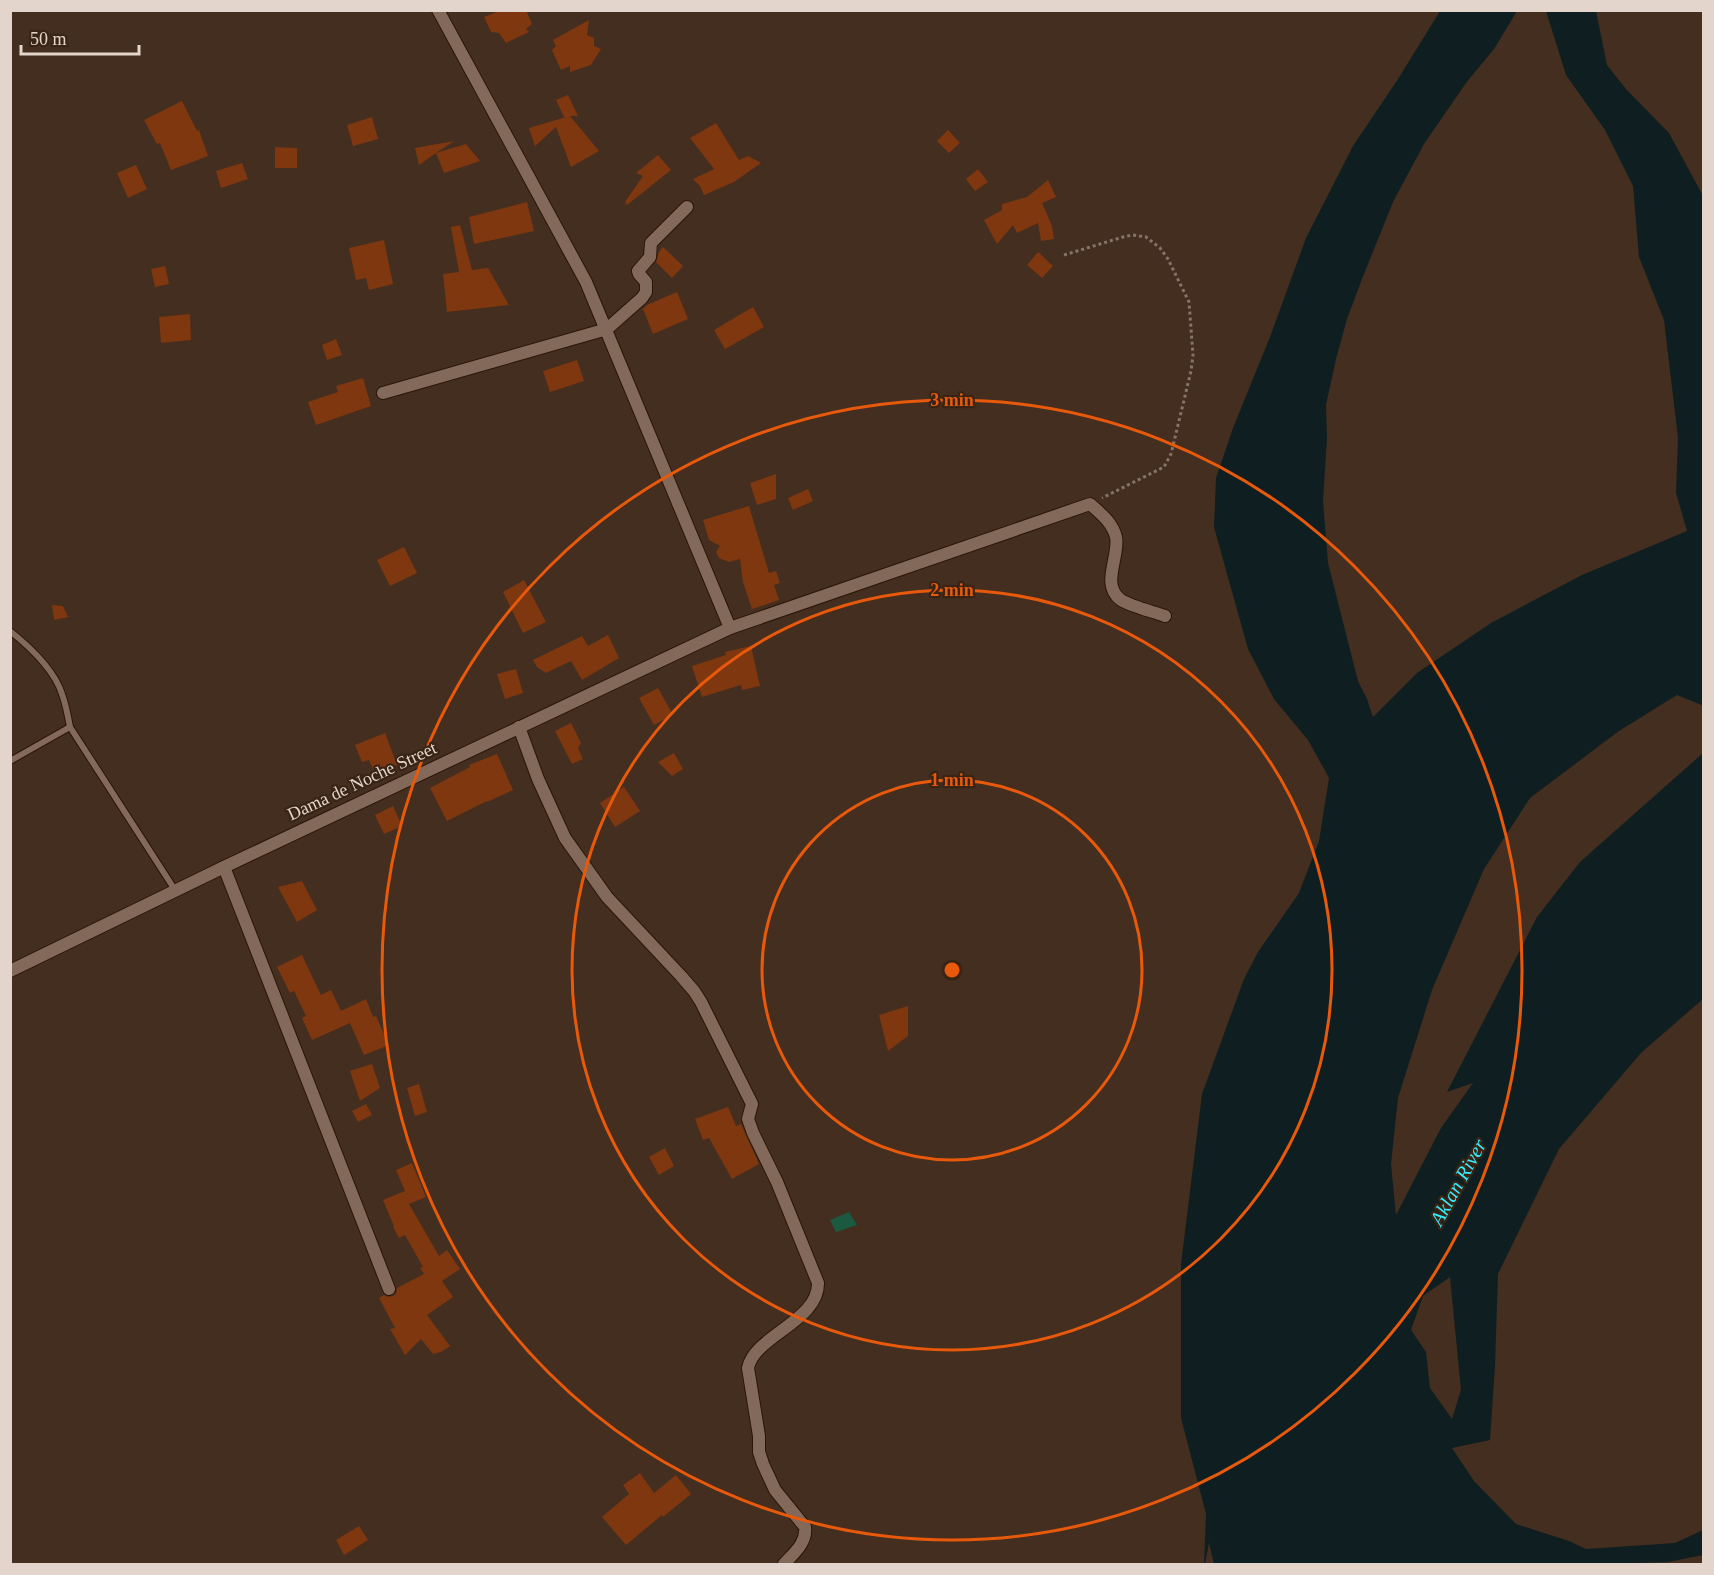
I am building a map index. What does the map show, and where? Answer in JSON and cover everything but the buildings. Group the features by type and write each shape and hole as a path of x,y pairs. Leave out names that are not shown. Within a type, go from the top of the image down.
{"street":[{"path":"438,10 586,282 730,628"},
{"path":"383,393 607,329 642,298 647,285 638,270 650,257 651,243 687,207"},
{"path":"1090,504 1107,519 1115,537 1111,574 1113,593 1121,601 1165,616"},
{"name":"Dama de Noche Street","path":"10,971 224,867 730,628 1090,504"},
{"path":"519,727 538,779 565,838 607,897 681,976 701,1002 752,1104 748,1119 753,1133 777,1182 818,1283 819,1292 815,1301 759,1350 752,1358 748,1368 759,1436 759,1452 763,1464 775,1490 805,1527 806,1535 802,1543 784,1564"},
{"path":"224,867 389,1289"}],"lane":[{"path":"10,631 53,675 62,693 70,727 176,890"},
{"path":"10,761 70,727"}],"path":[{"path":"1064,255 1123,237 1133,235 1146,237 1160,248 1168,259 1189,302 1191,317 1193,355 1191,371 1175,440 1164,467 1090,504"}],"green space":[{"path":"849,1212 857,1225 836,1232 830,1220"}],"water":[{"name":"Aklan River","path":"1440,11 1517,11 1494,49 1466,83 1424,144 1393,202 1347,319 1326,405 1327,439 1323,501 1328,563 1358,681 1373,717 1417,673 1491,623 1582,575 1687,531 1676,493 1678,438 1664,320 1639,257 1633,186 1605,130 1566,75 1546,11 1596,11 1607,65 1626,89 1669,133 1702,194 1704,224 1704,706 1677,695 1619,731 1530,798 1484,869 1432,990 1398,1098 1391,1164 1396,1215 1441,1128 1473,1083 1447,1092 1537,917 1580,862 1703,753 1703,999 1641,1053 1559,1149 1498,1274 1490,1440 1452,1448 1474,1481 1516,1524 1569,1541 1586,1549 1675,1543 1703,1530 1703,1555 1668,1562 1214,1564 1209,1543 1204,1564 1206,1514 1181,1418 1181,1264 1202,1094 1244,979 1258,952 1299,893 1319,841 1329,778 1308,740 1274,699 1248,649 1214,527 1216,478 1306,238 1353,146","holes":["1450,1277 1461,1390 1452,1419 1430,1388 1426,1352 1411,1330 1423,1296"]}]}
